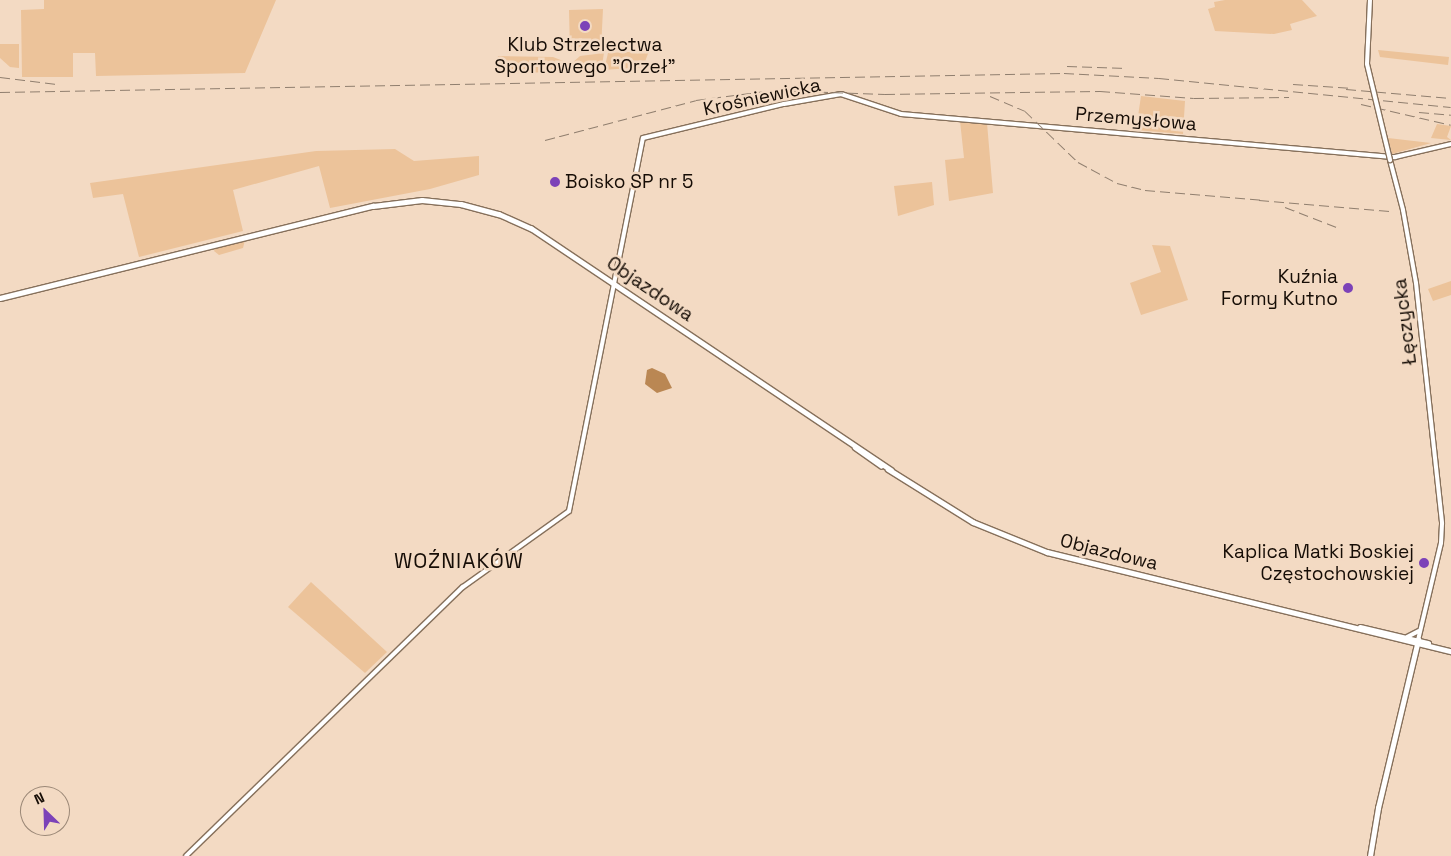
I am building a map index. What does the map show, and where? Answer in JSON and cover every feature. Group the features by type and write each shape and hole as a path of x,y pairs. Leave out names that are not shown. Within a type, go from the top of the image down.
{"main road":[{"name":"Objazdowa","path":"0,298 354,210 422,200 473,206 513,219 615,283 959,514 1029,546 1451,650"},
{"name":"Objazdowa","path":"1337,622 1408,637 1418,642"},
{"path":"1370,856 1378,808 1418,642"}],"street":[{"name":"Łęczycka","path":"1370,0 1367,64 1403,210 1416,283 1442,518 1441,543 1418,642"},
{"name":"Krośniewicka","path":"615,283 643,138 844,94 885,111"},
{"name":"Przemysłowa","path":"885,111 1385,156 1401,156 1451,144"},
{"path":"186,856 464,587 569,512 615,283"},
{"path":"1408,637 1421,629"}],"shaded area":[{"path":"44,0 276,0 245,73 96,76 95,53 73,53 73,77 22,77 21,10 44,9"},
{"path":"1225,0 1302,0 1317,16 1290,24 1292,30 1274,34 1215,31 1208,9 1215,7 1214,2"},
{"name":"Klub Strzelectwa Sportowego \"Orzeł\"","path":"603,9 601,49 570,51 569,10"},
{"path":"0,44 19,44 19,68 10,67 0,58"},
{"path":"1378,50 1449,57 1448,65 1380,57"},
{"path":"649,51 643,67 604,70 608,53"},
{"path":"604,53 602,65 579,65 579,71 496,74 498,56 553,57 571,64 580,56"},
{"path":"1141,96 1185,101 1183,134 1136,130"},
{"path":"960,121 987,123 993,193 949,201 945,160 964,158"},
{"path":"1437,124 1451,126 1447,137 1451,140 1431,138"},
{"path":"1388,138 1431,143 1392,154"},
{"path":"395,149 414,161 479,156 479,175 430,189 330,208 319,166 233,190 243,231 139,257 123,194 93,198 90,183 316,151"},
{"path":"932,182 934,205 898,216 894,186"},
{"path":"245,240 243,248 219,255 214,251 216,247"},
{"path":"1152,245 1170,246 1188,300 1141,315 1130,283 1161,272"},
{"path":"1451,281 1451,295 1433,301 1428,289"},
{"path":"652,368 665,374 672,388 657,393 645,384 647,370"},
{"path":"311,582 387,652 365,673 288,607"}],"railway":[{"path":"1067,66 1127,68"},
{"path":"0,92 1064,73 1159,78 1451,107"},
{"path":"0,77 57,84"},
{"path":"1293,84 1353,88"},
{"path":"1346,89 1451,98"},
{"path":"545,140 696,100 773,90 885,94 1100,91 1194,98 1289,97"},
{"path":"990,96 1025,111 1078,162 1117,183 1145,190 1265,200"},
{"path":"1361,104 1451,125"},
{"path":"1419,112 1451,115"},
{"path":"1259,200 1390,211"},
{"path":"1285,207 1339,228"}],"place":[{"name":"Klub Strzelectwa Sportowego \"Orzeł\"","path":"585,26"},
{"name":"Boisko SP nr 5","path":"555,182"},
{"name":"Kuźnia Formy Kutno","path":"1348,288"},
{"name":"Kaplica Matki Boskiej Częstochowskiej","path":"1424,563"}],"district":[{"name":"WOŹNIAKÓW","path":"459,561"}]}
